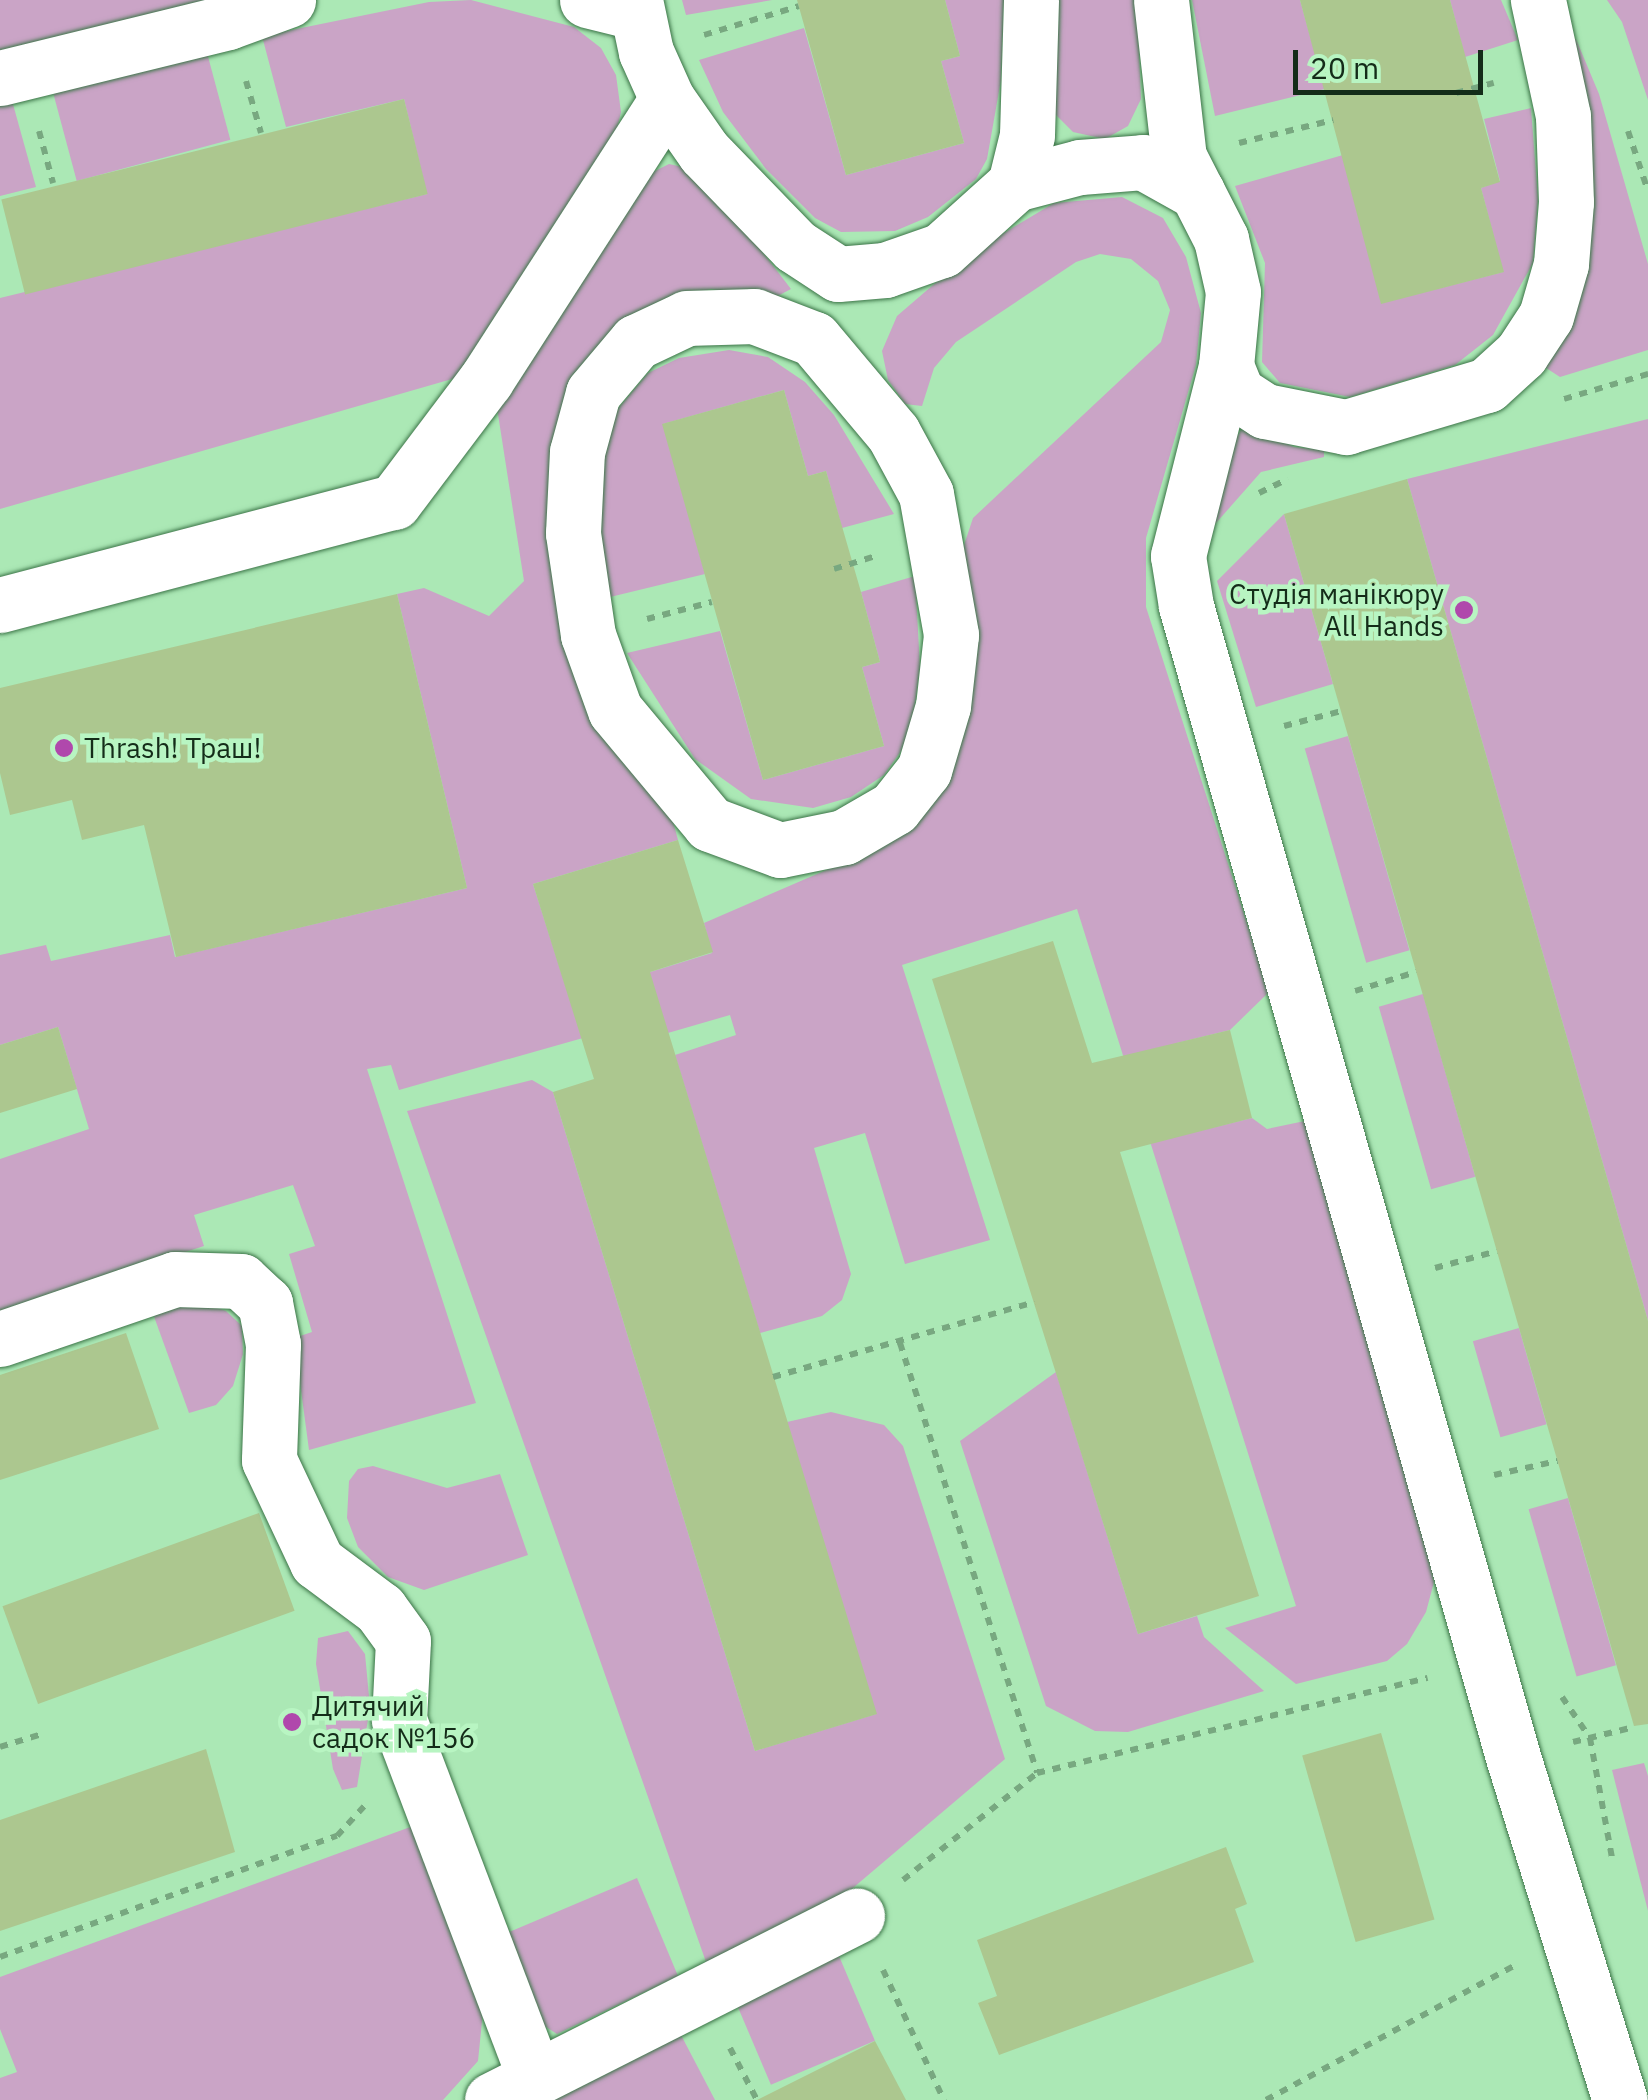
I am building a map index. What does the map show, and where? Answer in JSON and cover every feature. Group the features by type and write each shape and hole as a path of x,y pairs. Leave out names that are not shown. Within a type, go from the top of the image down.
{"lane":[{"path":"0,78 228,22 288,0"},
{"path":"1015,184 1027,135 1031,0"},
{"path":"1161,0 1188,175 1221,239 1233,292 1226,366 1180,540 1186,606 1568,1938 1620,2100"},
{"path":"1226,366 1237,393 1265,411 1346,427 1486,385 1521,354 1546,316 1566,202 1558,82 1538,0"},
{"path":"634,33 746,200 795,246 838,274 886,270 942,250 1015,184 1080,167 1143,162 1188,175"},
{"path":"0,605 394,502 486,380 634,33"},
{"path":"814,338 838,274"},
{"path":"754,316 814,338 864,393 926,494 951,635 943,706 924,770 894,808 844,837 780,850 710,824 615,710 588,635 574,533 577,452 593,393 636,342 687,318 754,316"},
{"path":"0,1339 175,1279 240,1281 265,1303 273,1344 270,1460 317,1562 380,1609 403,1641 400,1720 514,2089 858,1916"}],"path":[{"path":"634,33 799,6"},
{"path":"1456,93 1482,86"},
{"path":"1188,175 1332,120"},
{"path":"773,1377 1034,1302"},
{"path":"900,1343 1037,1772"},
{"path":"1526,1468 1557,1461"},
{"path":"944,2100 858,1916 1037,1772 1490,1664"},
{"path":"0,1957 337,1836 355,1823 379,1782 400,1720"},
{"path":"1612,1732 1634,1727"},
{"path":"0,1747 46,1733"},
{"path":"1266,2100 1568,1938"}],"shaded area":[{"path":"0,0 212,0 0,57"},
{"path":"471,0 574,27 601,48 616,75 621,112 614,142 466,375 0,509 0,298 427,194 404,99 286,127 262,36 429,2"},
{"path":"682,0 772,0 686,15"},
{"path":"945,0 1004,0 1001,80 987,159 976,179 928,217 895,231 841,232 815,218 766,169 723,112 699,60 804,28 846,175 964,143 941,61 960,56"},
{"path":"1059,0 1137,0 1141,99 1128,126 1105,139 1073,132 1055,114"},
{"path":"1192,0 1300,0 1325,89 1215,116"},
{"path":"1450,0 1501,0 1518,40 1465,57"},
{"path":"1607,0 1648,0 1648,100 1622,22"},
{"path":"1576,39 1599,94 1648,264 1648,350 1560,377 1537,362 1568,41"},
{"path":"206,49 230,140 77,181 52,90"},
{"path":"11,97 36,187 0,196 0,99"},
{"path":"1531,108 1538,199 1533,263 1493,335 1455,365 1350,397 1280,383 1262,362 1265,263 1235,186 1343,155 1382,303 1503,272 1481,188 1500,181 1484,119"},
{"path":"669,164 700,171 791,289 772,299 711,289 658,302 568,387 599,724 672,818 678,840 533,884 569,997 712,953 704,923 854,858 970,634 964,545 973,518 1161,342 1170,310 1158,281 1131,259 1100,254 1076,262 956,342 934,368 922,406 905,404 888,380 882,351 897,316 969,254 1054,203 1122,197 1163,218 1186,257 1201,313 1196,365 1146,538 1146,607 1269,992 1230,1030 1177,1043 1199,1131 1252,1118 1267,1129 1305,1121 1431,1555 1434,1582 1426,1612 1407,1644 1387,1661 1296,1684 1225,1628 1296,1606 1077,909 902,965 990,1240 905,1264 865,1133 814,1148 851,1274 842,1300 822,1316 760,1333 675,1055 736,1035 730,1015 630,1044 590,1036 399,1090 391,1065 367,1069 476,1403 309,1450 294,1338 312,1332 289,1254 315,1246 293,1185 194,1215 204,1246 0,1312 0,1159 89,1129 58,1027 0,1045 0,955 46,945 51,961 170,935 175,957 467,888 397,594 424,588 489,616 524,581 495,395 649,174"},
{"path":"729,350 768,357 805,382 834,415 894,514 842,528 826,471 808,476 784,390 663,424 705,574 606,598 594,496 615,412 648,373 679,358"},
{"path":"1648,419 1648,1321 1407,479"},
{"path":"1253,427 1294,447 1324,450 1324,457 1261,472 1209,531 1232,445 1241,430"},
{"path":"1284,514 1333,684 1256,707 1217,581"},
{"path":"915,576 920,667 913,720 901,751 884,775 851,797 813,808 751,799 695,759 627,653 720,631 763,780 884,746 862,667 880,662 861,592"},
{"path":"1348,736 1409,950 1366,963 1305,748"},
{"path":"1423,994 1475,1177 1431,1189 1379,1007"},
{"path":"532,1080 553,1092 755,1751 876,1714 787,1422 831,1412 884,1425 903,1446 1005,1759 847,1893 706,1962 407,1111"},
{"path":"202,1303 226,1311 242,1326 243,1354 233,1386 216,1405 189,1413 152,1311"},
{"path":"1519,1328 1547,1424 1500,1437 1473,1341"},
{"path":"1056,1372 1138,1634 1197,1616 1204,1637 1264,1691 1128,1732 1095,1731 1046,1706 960,1441"},
{"path":"373,1466 447,1488 500,1474 528,1555 424,1590 388,1577 358,1547 347,1518 349,1481 358,1469"},
{"path":"1568,1498 1616,1665 1577,1677 1529,1509"},
{"path":"348,1631 365,1654 370,1707 357,1787 342,1790 333,1769 316,1664 318,1638"},
{"path":"1644,1763 1648,1776 1648,1911 1612,1770"},
{"path":"413,1826 483,2012 478,2061 443,2100 0,2100 0,2078 17,2072 0,2029 0,1977"},
{"path":"637,1878 678,1976 557,2034 532,2018 502,1935"},
{"path":"839,1956 875,2041 771,2085 735,2000"},
{"path":"681,2035 715,2100 550,2100"}],"building":[{"path":"797,0 945,0 960,56 941,61 964,143 846,175"},
{"path":"1300,0 1450,0 1500,182 1481,188 1504,272 1381,304"},
{"path":"404,99 428,194 25,294 1,199"},
{"path":"784,390 808,476 826,471 861,592 880,662 862,667 884,746 763,780 662,424"},
{"path":"1407,479 1648,1321 1648,1724 1634,1726 1284,514"},
{"path":"397,594 467,888 176,957 144,825 82,840 72,800 10,815 0,773 0,688"},
{"path":"678,840 713,952 650,972 877,1714 755,1751 553,1092 594,1079 533,884"},
{"path":"1053,941 1092,1063 1230,1030 1252,1118 1120,1152 1259,1596 1138,1634 932,979"},
{"path":"58,1027 77,1089 0,1113 0,1045"},
{"path":"126,1333 159,1429 0,1480 0,1375"},
{"path":"259,1513 295,1611 38,1704 2,1606"},
{"path":"1381,1733 1434,1919 1356,1942 1302,1756"},
{"path":"206,1749 235,1852 0,1931 0,1820"},
{"path":"1226,1847 1247,1904 1235,1909 1254,1962 999,2055 978,2003 997,1996 977,1940"},
{"path":"875,2041 906,2100 757,2100"}],"place":[{"name":"Студія манікюру All Hands","path":"1464,610"},
{"name":"Thrash! Траш!","path":"64,748"},
{"name":"Дитячий садок №156","path":"292,1722"}]}
